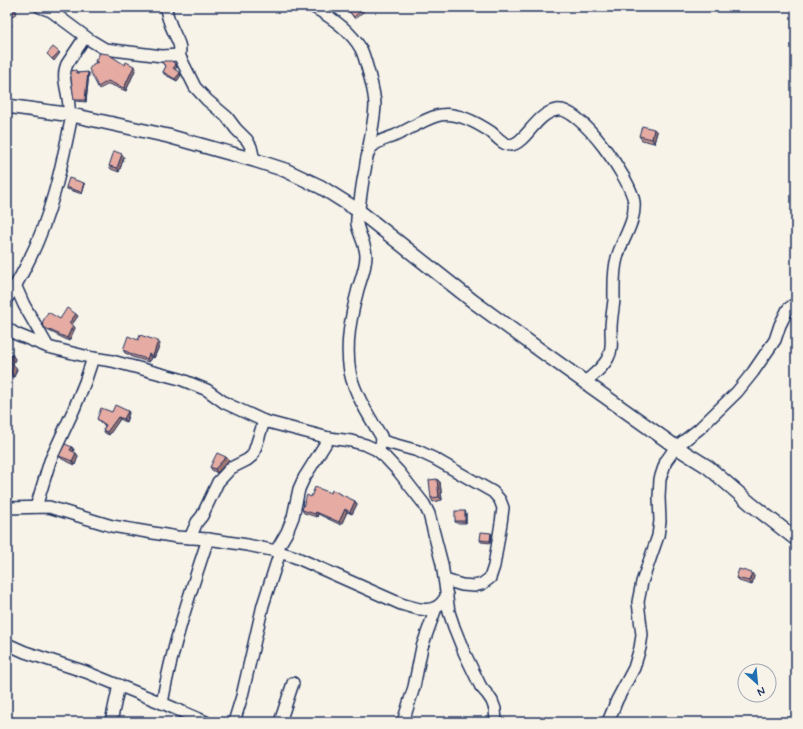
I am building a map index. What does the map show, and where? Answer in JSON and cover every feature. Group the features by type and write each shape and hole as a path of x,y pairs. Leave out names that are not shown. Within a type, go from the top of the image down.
{"street":[{"path":"40,7 51,11 85,37 105,49 162,56 179,54"},
{"path":"166,7 168,21 180,47 179,54 195,87 206,100 227,117 247,140 251,147 254,160"},
{"path":"313,7 338,23 352,36 361,50 372,83 375,104 374,123 361,191 359,211 356,220 366,256 354,302 349,330 348,357 350,374 358,396 381,436 380,445 385,457 424,504 429,514 442,564 449,612 464,652 477,680 492,701 495,709 496,722"},
{"path":"7,298 16,287 44,226 65,150 71,115 65,86 65,68 85,37"},
{"path":"7,106 71,115 168,136 285,170 321,187 359,211 474,302 676,447 708,467 751,504 796,539"},
{"path":"368,154 371,147 380,141 438,115 447,114 458,116 473,122 510,145 518,143 536,122 547,114 558,109 566,111 591,132 617,164 634,200 634,212 631,224 617,258 614,277 614,298 611,329 612,343 609,357 585,382"},
{"path":"16,287 24,306 48,347"},
{"path":"608,722 617,700 634,668 640,648 642,635 638,602 642,582 658,536 660,521 660,479 666,461 676,447 699,429 717,412 754,372 775,340 788,309 796,303"},
{"path":"7,328 16,334 48,347 180,379 207,390 225,403 264,421 328,438 366,445 380,445 418,451 493,492 500,500 503,508 494,566 490,578 482,584 474,586 462,585 444,580"},
{"path":"36,507 50,461 74,409 93,358"},
{"path":"190,538 218,482 231,468 248,460 252,456 264,421"},
{"path":"234,722 242,696 263,605 278,551 293,517 299,489 328,438"},
{"path":"7,508 49,507 112,526 190,538 208,539 278,551 295,557 401,604 427,610 436,608"},
{"path":"162,703 166,678 179,630 208,539"},
{"path":"403,722 414,687 422,647 436,608 447,596"},
{"path":"7,644 25,652 86,672 206,722"},
{"path":"280,722 293,683"},
{"path":"111,722 119,685"}],"building":[{"path":"7,7 14,7 16,10 7,16"},
{"path":"351,7 361,7 363,9 354,17 348,10"},
{"path":"7,17 11,23 7,25"},
{"path":"53,47 59,52 52,59 47,54"},
{"path":"100,53 108,54 125,65 126,62 134,66 124,88 108,81 98,87 89,69 93,64 98,62 95,61"},
{"path":"164,61 172,61 176,65 173,68 180,73 175,79 163,72 166,66 162,63"},
{"path":"76,70 77,73 88,72 85,100 74,100 71,71"},
{"path":"642,126 654,129 652,139 639,136"},
{"path":"114,151 122,154 117,168 109,166"},
{"path":"69,178 84,183 81,192 66,187"},
{"path":"67,308 76,314 69,323 73,325 67,338 45,328 42,323 48,312 60,319"},
{"path":"140,335 158,341 153,356 149,354 147,359 130,354 123,350 128,336 138,340"},
{"path":"7,352 12,354 9,361 9,363 13,364 11,372 7,371"},
{"path":"115,405 128,411 124,419 118,417 107,432 103,430 106,425 97,419 101,408 112,412"},
{"path":"65,444 72,447 70,450 76,453 72,461 59,456"},
{"path":"217,453 226,457 215,469 210,467"},
{"path":"437,479 439,497 431,498 429,480"},
{"path":"315,487 331,493 332,490 355,501 350,512 345,509 339,522 316,512 315,514 302,510 307,495 311,497"},
{"path":"455,511 465,511 465,521 455,521"},
{"path":"481,532 491,533 490,541 480,540"},
{"path":"739,569 752,573 749,581 736,578"}]}
